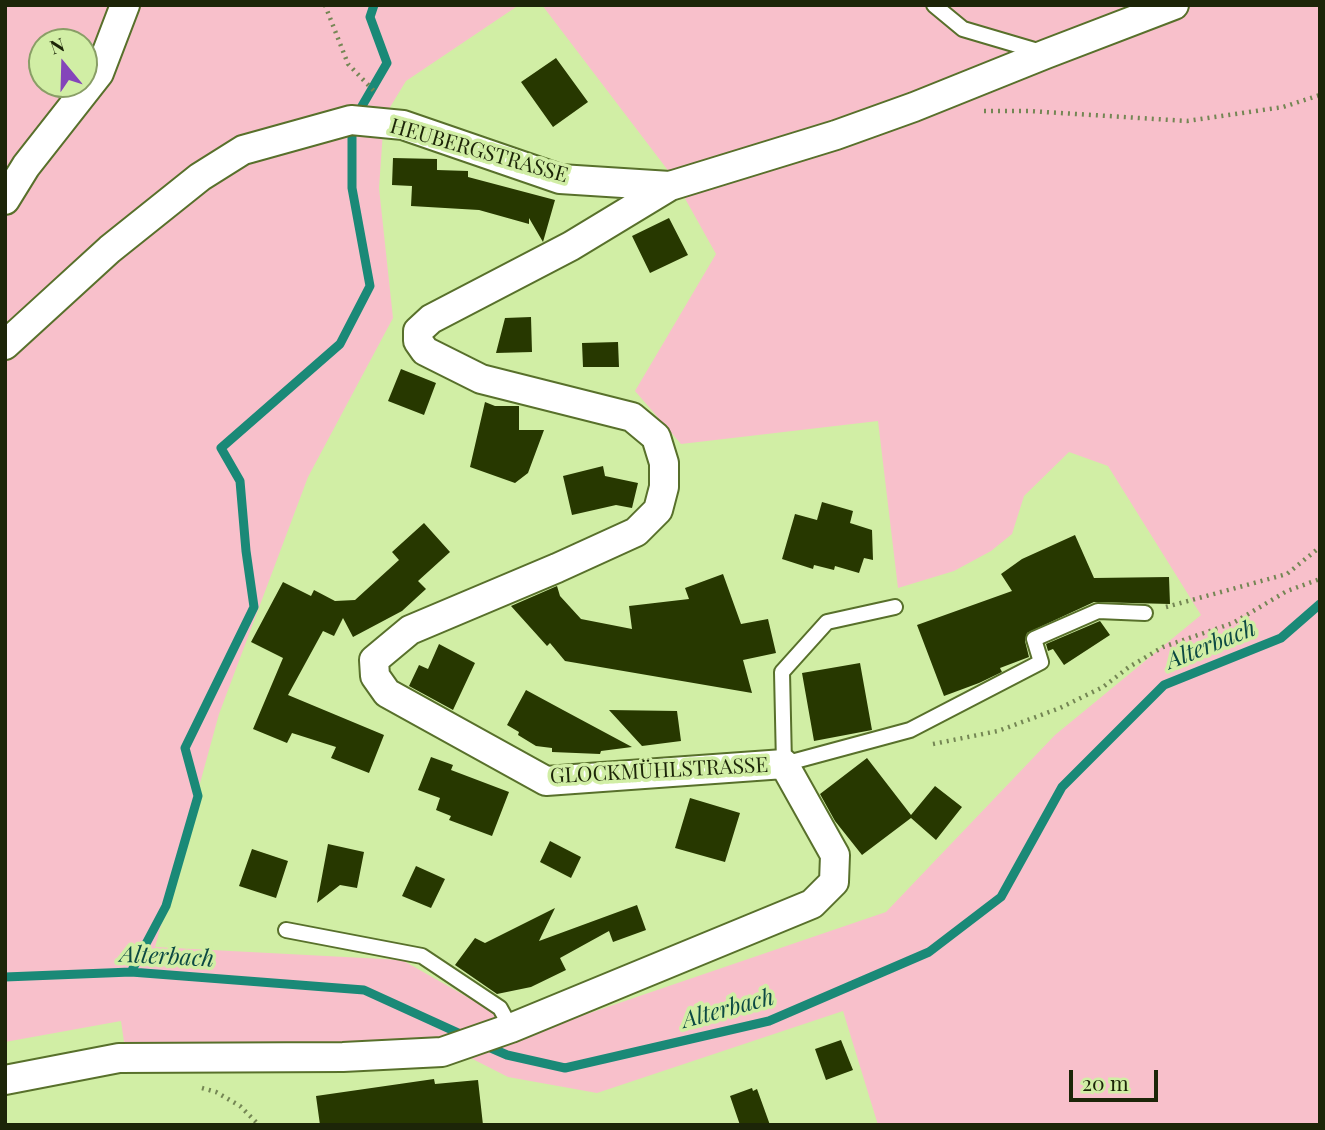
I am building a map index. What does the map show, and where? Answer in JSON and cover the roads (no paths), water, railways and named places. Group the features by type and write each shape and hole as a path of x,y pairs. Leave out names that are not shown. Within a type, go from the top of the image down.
{"street":[{"path":"5,200 26,166 99,73 125,5"},
{"name":"HEUBERGSTRASSE","path":"5,345 110,249 200,177 243,150 351,120 403,125 560,178 670,186 836,135 914,107 1174,5"},
{"name":"GLOCKMÜHLSTRASSE","path":"5,1080 119,1058 343,1057 442,1052 511,1028 812,904 835,882 835,855 784,764 546,781 387,693 375,676 374,660 410,630 636,532 658,510 664,487 664,463 656,437 632,418 481,379 425,351 418,341 418,331 431,319 571,246 670,186"}],"lane":[{"path":"934,5 963,29 1046,54"},
{"path":"895,607 827,622 782,672 784,764 910,730 1041,662 1034,639 1098,611 1145,613"},
{"path":"286,930 422,956 500,1008 511,1028"}],"waterway":[{"path":"362,106 387,63 370,17 374,5"},
{"path":"131,972 166,906 198,796 185,748 254,607 240,481 221,448 340,344 370,286 352,188 352,135"},
{"name":"Alterbach","path":"484,1045 507,1055 565,1068 769,1021 929,952 1001,897 1062,787 1164,685 1281,638 1320,604"},
{"name":"Alterbach","path":"5,977 131,972 364,990 465,1036"}]}
